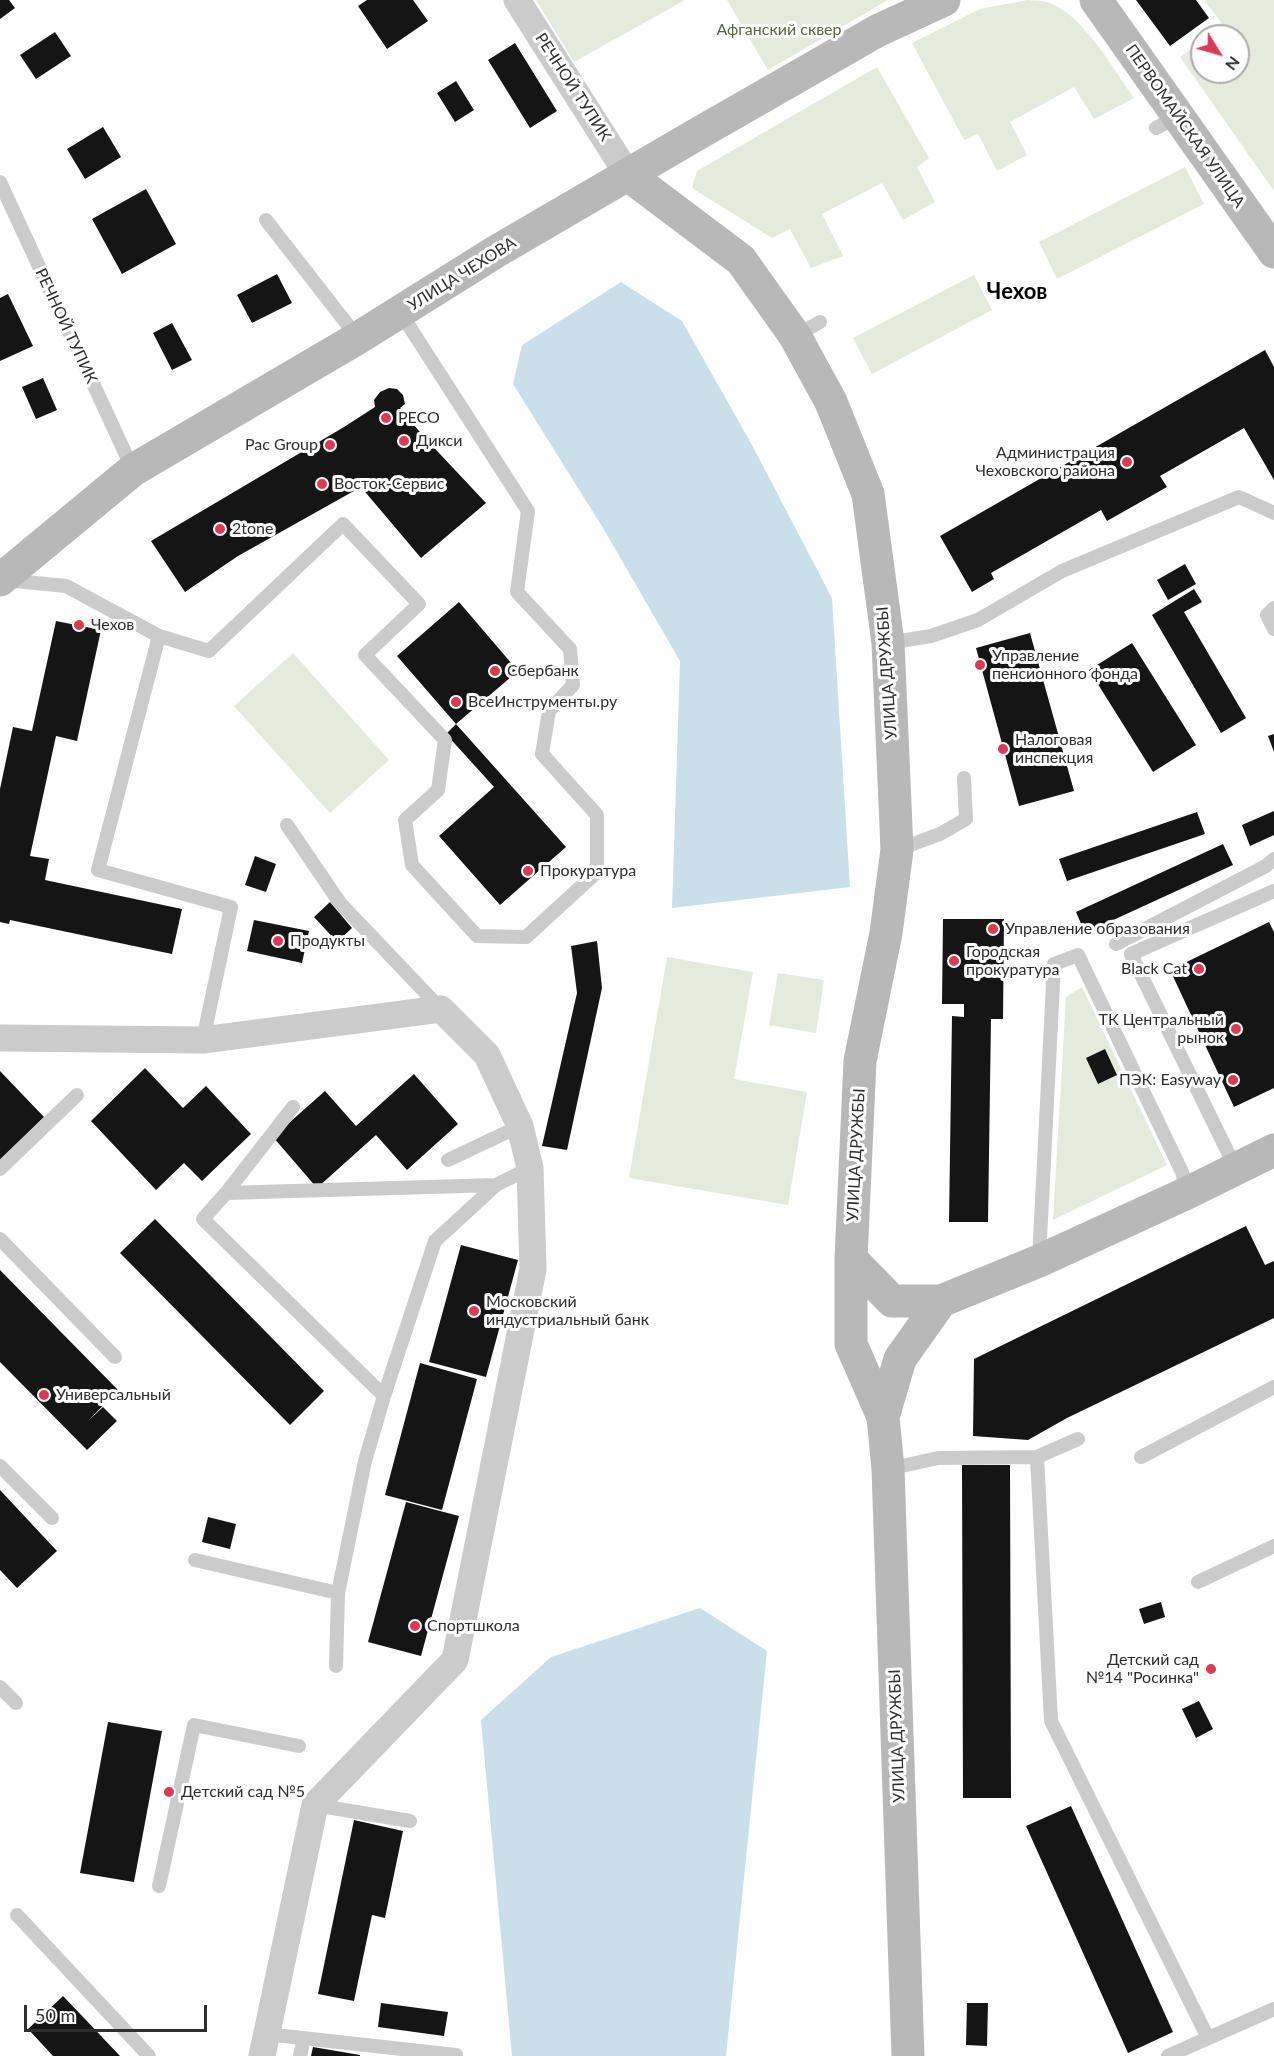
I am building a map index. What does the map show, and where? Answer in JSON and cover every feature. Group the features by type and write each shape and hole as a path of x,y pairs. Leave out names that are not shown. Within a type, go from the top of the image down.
{"street":[{"name":"РЕЧНОЙ ТУПИК","path":"517,0 628,175"},
{"name":"УЛИЦА ЧЕХОВА","path":"0,580 133,471 358,338 497,251 877,31 944,0"},
{"name":"ПЕРВОМАЙСКАЯ УЛИЦА","path":"1096,0 1167,122 1274,252"},
{"name":"УЛИЦА ДРУЖБЫ","path":"628,175 741,260 807,329 831,402 868,494 888,643 897,850 886,933 860,1060 851,1259 852,1344 883,1417 888,1468 908,2056"},
{"path":"0,1038 203,1040 441,1009 487,1055 520,1126 530,1168 533,1269 455,1660 315,1805 264,2045"},
{"path":"851,1259 892,1301 941,1301 1039,1261 1274,1150"},
{"name":"УЛИЦА ДРУЖБЫ","path":"883,1417 900,1359 941,1301"}],"lane":[{"name":"РЕЧНОЙ ТУПИК","path":"0,182 133,471"},
{"path":"266,220 358,338"},
{"path":"0,580 66,586 159,636 209,651 344,524 419,604 365,655 446,740 438,790 405,820 412,865 477,936 526,937 597,872 597,815 542,754 549,711 573,685 570,649 517,592 528,511 400,312"},
{"path":"888,643 931,636 978,620 1062,571 1239,497 1274,513"},
{"path":"1274,608 1266,615 1274,629"},
{"path":"159,636 98,870 231,907 203,1040"},
{"path":"897,850 940,834 966,819 964,778"},
{"path":"287,825 340,903 441,1009"},
{"path":"1116,944 1270,862 1274,884"},
{"path":"1236,1169 1131,954 1274,891"},
{"path":"1039,1261 1054,964 1078,955 1182,1172 1186,1193"},
{"path":"0,1169 77,1095"},
{"path":"293,1107 226,1193 202,1219 384,1396"},
{"path":"448,1160 520,1126"},
{"path":"336,1666 338,1593 364,1461 435,1241 496,1185 530,1168"},
{"path":"226,1193 496,1185"},
{"path":"0,1239 115,1357"},
{"path":"1141,1457 1274,1387"},
{"path":"888,1468 938,1458 1037,1457 1077,1439"},
{"path":"1037,1457 1051,1721 1208,2038"},
{"path":"0,1466 52,1518"},
{"path":"1198,1582 1274,1546"},
{"path":"195,1560 338,1593"},
{"path":"0,1686 16,1703"},
{"path":"159,1886 194,1725 299,1746"},
{"path":"315,1805 410,1821"},
{"path":"17,1915 148,2056"},
{"path":"1168,2056 1274,2009"},
{"path":"264,2045 304,2038 379,2051 456,2055"},
{"path":"300,2056 304,2038"}],"green space":[{"name":"Афганский сквер","path":"536,0 685,0 574,62"},
{"name":"Афганский сквер","path":"727,0 888,0 768,70"},
{"path":"1027,0 1050,3 1075,19 1097,44 1134,98 1094,119 1074,87 1010,122 1027,155 997,171 978,134 964,140 912,43 980,9"},
{"path":"1204,0 1274,0 1274,191 1199,84 1250,84 1250,24 1222,24"},
{"path":"1190,50 1190,71 1180,57"},
{"path":"877,67 929,158 917,167 935,202 903,220 882,183 822,214 843,256 811,268 790,229 772,238 692,188 697,171"},
{"path":"1185,167 1204,204 1057,279 1039,242"},
{"path":"974,275 992,310 872,374 853,338"},
{"path":"293,653 389,760 330,813 234,706"},
{"path":"667,957 753,972 734,1079 807,1092 788,1205 629,1178"},
{"path":"778,973 824,980 816,1033 769,1025"},
{"path":"1082,987 1167,1165 1053,1220 1066,997"}],"water":[{"path":"621,282 682,321 752,445 832,598 850,887 672,908 680,661 603,528 513,384 522,345"},
{"path":"700,1608 767,1651 726,2056 512,2056 481,1720 551,1657"}],"building":[{"path":"0,0 9,0 15,8 0,19"},
{"path":"367,0 413,0 428,21 387,49 358,6"},
{"path":"1136,0 1196,0 1209,18 1201,24 1190,24 1190,32 1170,46"},
{"path":"55,32 71,56 36,79 20,55"},
{"path":"515,43 557,111 530,128 488,60"},
{"path":"456,81 474,110 455,122 437,93"},
{"path":"103,127 121,157 85,179 67,149"},
{"path":"146,189 176,244 122,274 92,219"},
{"path":"277,274 292,303 252,323 237,295"},
{"path":"8,294 33,346 0,361 0,298"},
{"path":"172,323 192,360 172,370 153,333"},
{"name":"Администрация Чеховского района","path":"1265,350 1274,367 1274,480 1244,428 1160,476 1167,487 1107,521 1101,510 991,573 994,579 972,592 940,536"},
{"path":"43,378 57,410 36,419 22,387"},
{"path":"389,388 397,389 403,395 405,404 400,408 486,503 421,558 361,487 238,556 185,592 151,541 344,427 375,407 374,400 380,392"},
{"path":"1185,564 1196,584 1168,600 1157,580"},
{"path":"1194,589 1202,602 1184,612 1246,718 1221,733 1152,615"},
{"path":"459,602 518,671 456,724 397,656"},
{"path":"56,621 101,630 77,741 56,736 30,856 49,859 45,880 182,909 172,954 10,920 9,924 0,922 0,789 13,727 32,731"},
{"path":"1030,633 1074,791 1019,806 976,648"},
{"path":"1132,643 1196,745 1153,772 1089,670"},
{"path":"456,724 566,847 500,905 439,836 494,787 446,734"},
{"path":"1274,734 1274,752 1268,736"},
{"path":"1274,811 1274,835 1250,846 1242,825"},
{"path":"1197,812 1205,834 1067,881 1059,859"},
{"path":"1223,844 1233,865 1085,933 1076,912"},
{"path":"255,856 276,864 266,892 245,885"},
{"path":"330,902 352,928 337,942 314,917"},
{"path":"943,919 1004,919 1003,1019 991,1019 988,1222 949,1222 952,1016 964,1017 964,1004 942,1004"},
{"name":"Продукты","path":"254,920 309,931 302,963 247,951"},
{"name":"ТК Центральный рынок","path":"1269,922 1274,932 1274,1088 1234,1107 1170,970"},
{"path":"597,941 602,988 567,1150 542,1146 577,993 571,946"},
{"path":"1105,1049 1117,1075 1098,1084 1086,1058"},
{"path":"145,1068 183,1108 206,1086 251,1134 202,1181 184,1163 156,1190 91,1121"},
{"path":"0,1071 44,1117 0,1160"},
{"path":"414,1074 458,1124 407,1170 376,1135 317,1188 273,1137 325,1091 356,1126"},
{"path":"155,1219 324,1391 290,1425 120,1253"},
{"path":"1246,1226 1265,1265 1274,1261 1274,1318 1067,1418 1028,1440 973,1436 974,1359"},
{"name":"Московский индустриальный банк","path":"461,1245 518,1260 486,1377 429,1362"},
{"path":"0,1270 118,1390 88,1421 103,1407 117,1421 87,1450 0,1362"},
{"path":"420,1363 477,1379 442,1510 385,1495"},
{"path":"962,1465 1010,1465 1011,1798 963,1798"},
{"path":"0,1490 57,1551 17,1588 0,1570"},
{"path":"406,1502 459,1516 421,1656 368,1642"},
{"path":"208,1517 236,1524 230,1549 202,1542"},
{"path":"1161,1602 1165,1617 1144,1624 1139,1609"},
{"path":"1199,1701 1213,1729 1196,1738 1182,1709"},
{"path":"108,1722 162,1731 134,1882 80,1873"},
{"path":"1071,1806 1173,2032 1128,2053 1026,1826"},
{"path":"354,1820 403,1831 385,1918 372,1915 354,2001 318,1994"},
{"path":"63,1996 120,2056 53,2056 28,2029"},
{"path":"381,2003 448,2012 444,2036 378,2027"},
{"path":"967,2003 988,2003 987,2046 966,2045"},
{"path":"313,2047 360,2055 360,2056 311,2056"}],"place":[{"name":"РЕСО","path":"386,418"},
{"name":"Дикси","path":"404,441"},
{"name":"Pac Group","path":"330,445"},
{"name":"Администрация Чеховского района","path":"1127,462"},
{"name":"Восток-Сервис","path":"322,484"},
{"name":"2tone","path":"220,529"},
{"name":"Чехов","path":"79,625"},
{"name":"Управление пенсионного фонда","path":"980,665"},
{"name":"Сбербанк","path":"495,671"},
{"name":"ВсеИнструменты.ру","path":"456,702"},
{"name":"Налоговая инспекция","path":"1003,749"},
{"name":"Прокуратура","path":"528,871"},
{"name":"Управление образования","path":"993,929"},
{"name":"Продукты","path":"278,941"},
{"name":"Городская прокуратура","path":"954,961"},
{"name":"Black Cat","path":"1199,969"},
{"name":"ТК Центральный рынок","path":"1236,1029"},
{"name":"ПЭК: Easyway","path":"1233,1080"},
{"name":"Московский индустриальный банк","path":"474,1311"},
{"name":"Универсальный","path":"44,1395"},
{"name":"Спортшкола","path":"415,1626"},
{"name":"Детский сад №14 \"Росинка\"","path":"1211,1669"},
{"name":"Детский сад №5","path":"169,1792"}],"district":[{"name":"Чехов","path":"1017,292"}]}
